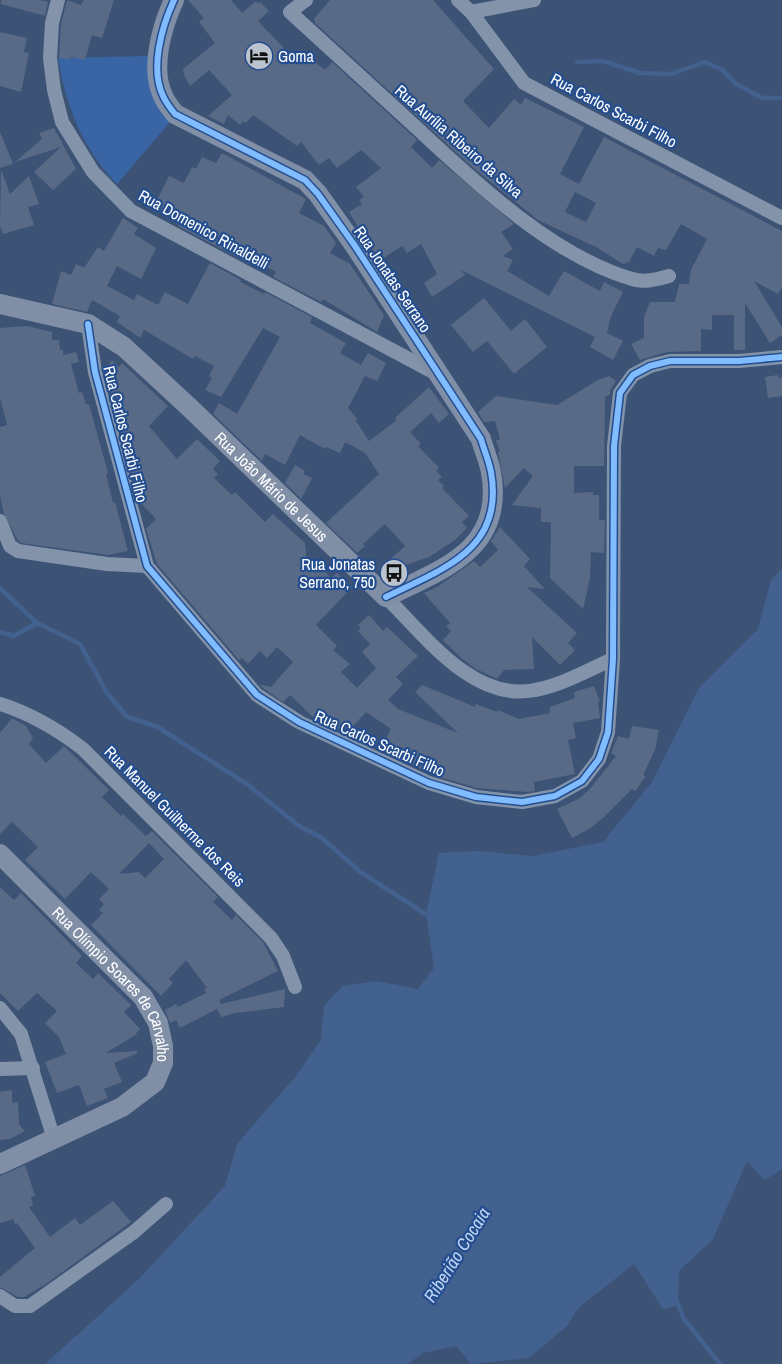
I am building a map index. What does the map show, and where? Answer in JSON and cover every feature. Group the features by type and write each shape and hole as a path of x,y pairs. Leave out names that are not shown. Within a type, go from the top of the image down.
{"street":[{"name":"Rua Domenico Rinaldelli","path":"58,0 52,23 50,58 54,90 62,122 93,172 126,206 255,278 442,377"},
{"name":"Rua Jonatas Serrano","path":"174,0 163,24 158,76 163,97 175,114 305,180 318,194 355,246 481,439 491,471 494,498 488,525 475,545 450,564 386,597"},
{"name":"Rua Aurília Ribeiro da Silva","path":"306,0 290,12 491,197 563,247 601,267 633,280 652,280 669,276"},
{"name":"Rua Carlos Scarbi Filho","path":"458,0 471,12 524,83 782,218"},
{"path":"471,12 534,0"},
{"name":"Rua João Mário de Jesus","path":"0,304 88,324 124,347 189,406 447,658 468,675 493,688 515,693 535,690 559,683 613,659"},
{"name":"Rua Carlos Scarbi Filho","path":"88,324 95,372 147,566 257,695 300,722 430,783 476,798 522,802 555,796 582,781 599,759 608,732 613,659 614,446 620,393 633,375 650,366 670,361 739,361 782,357"},
{"path":"0,521 10,546 18,551 107,564 147,566"},
{"name":"Rua Manuel Guilherme dos Reis","path":"0,704 19,710 54,726 83,749 271,938 283,956 294,987"},
{"name":"Rua Olímpio Soares de Carvalho","path":"0,854 143,997 158,1024 163,1046 163,1063 155,1082 122,1107 0,1164"},
{"path":"0,1008 18,1028 33,1068 54,1138"},
{"path":"0,1069 33,1068"},
{"path":"0,1296 15,1306 30,1306 134,1232 166,1204"}],"shaded area":[{"path":"149,56 151,92 157,106 170,122 117,184 105,171 78,126 61,76 58,58"}],"water":[{"name":"Riberião Cocaia","path":"782,568 782,1169 765,1180 747,1161 713,1239 679,1271 678,1305 663,1309 634,1264 578,1308 567,1326 529,1358 471,1364 456,1346 423,1353 408,1364 45,1364 139,1279 225,1186 237,1144 296,1076 321,1040 324,1006 343,986 376,981 418,989 434,968 426,914 439,853 478,851 533,856 603,842 652,782 699,688 758,629 771,580"}],"building":[{"path":"1,0 40,0 48,2 45,16 1,4"},
{"path":"67,0 81,5 84,0 114,0 102,38 92,35 85,60 71,57 70,59 59,58 61,24"},
{"path":"188,0 231,0 242,13 256,1 258,4 260,2 269,11 258,21 300,65 307,56 325,70 332,62 417,140 411,147 432,168 439,160 514,224 501,232 513,249 503,256 513,260 507,271 549,296 564,271 600,291 604,282 623,292 611,316 607,333 623,341 613,360 590,347 595,337 461,270 465,275 432,297 424,283 437,274 421,244 407,253 402,246 379,261 349,212 362,204 359,200 364,197 356,187 381,168 361,150 337,168 329,158 319,165 301,142 297,146 253,115 246,123 243,121 240,125 228,115 224,124 208,116 232,95 209,70 190,86 184,75 183,69 215,43 199,22 204,18"},
{"path":"330,0 433,0 494,69 463,101 489,128 514,99 521,105 525,98 584,127 560,174 579,184 604,137 782,231 782,287 778,294 754,281 782,327 782,335 770,343 745,303 745,350 734,350 734,315 712,315 712,330 701,329 701,351 667,352 640,360 631,344 644,338 644,317 650,302 675,302 679,284 689,284 691,270 707,239 681,224 666,250 658,248 654,256 637,247 629,262 623,264 596,247 538,220 471,166 315,23 314,19","holes":["575,192 596,203 586,222 565,212"]},
{"path":"0,32 27,38 24,52 29,53 21,92 0,86"},
{"path":"54,128 76,169 53,190 34,172 61,147 15,162 42,139 39,133"},
{"path":"0,132 13,164 0,168"},
{"path":"222,153 306,199 299,213 324,226 336,243 330,253 350,264 384,315 377,332 323,299 321,302 273,277 276,272 252,259 250,264 178,226 180,222 153,208 169,176 184,183 192,167 196,169 202,157 216,163"},
{"path":"1,170 10,194 29,176 39,204 28,207 34,225 3,234 0,226"},
{"path":"123,218 138,228 134,234 156,248 141,279 117,266 107,286 134,300 137,294 158,305 165,292 188,304 210,263 241,280 240,282 264,294 265,292 312,317 310,323 346,343 340,353 361,365 368,353 386,363 377,381 365,376 348,408 357,419 356,421 369,441 397,420 395,418 429,387 449,414 439,423 431,413 410,432 421,444 418,446 439,468 436,470 442,477 438,480 444,486 442,488 469,516 462,522 467,528 455,540 429,557 406,565 382,567 405,546 385,524 363,544 365,546 357,553 326,523 379,474 365,453 345,442 340,453 326,447 325,449 300,435 285,465 265,454 262,461 213,414 219,403 237,414 280,337 263,328 221,397 205,390 212,378 209,376 214,366 195,356 193,359 144,330 140,338 117,322 120,316 92,300 87,312 52,304 61,271 71,275 76,264 84,268 98,247 104,251"},
{"path":"484,298 511,331 525,319 547,347 514,374 487,341 473,352 451,325"},
{"path":"27,326 52,332 52,340 59,340 60,350 63,350 63,355 76,352 79,362 71,364 79,393 82,392 86,404 89,404 108,473 106,474 113,503 115,502 128,551 108,555 21,543 4,514 0,495 0,427 7,425 0,398 0,328"},
{"path":"112,360 119,367 122,363 168,406 149,426 177,459 197,439 220,461 213,469 218,474 214,478 232,495 235,492 265,522 273,514 305,543 307,562 311,558 331,578 337,573 352,587 316,625 337,646 333,650 350,664 341,672 357,688 376,668 362,652 370,644 358,631 361,628 358,625 369,615 383,631 387,627 418,656 396,677 403,684 388,700 398,709 458,733 415,692 422,685 475,707 476,704 497,712 498,710 519,719 550,713 550,707 575,698 574,692 594,686 600,701 598,702 600,718 573,723 576,738 568,740 575,774 534,782 535,791 528,792 477,788 436,776 381,749 391,729 366,712 346,734 316,720 290,695 283,702 263,688 259,684 271,687 293,662 277,647 267,658 260,651 248,664 242,658 239,660 157,564 146,529 156,519 139,501 105,370"},
{"path":"778,375 779,378 782,377 782,396 768,398 765,377"},
{"path":"609,376 616,381 610,390 610,395 605,396 604,466 574,466 574,493 593,492 593,495 599,495 599,520 605,520 604,553 591,552 590,578 583,609 550,578 551,522 541,522 541,508 512,505 533,476 524,468 505,488 498,452 500,451 496,441 500,439 495,421 484,422 478,412 496,396 557,405 598,380"},
{"path":"295,465 305,471 303,474 312,478 301,499 285,483"},
{"path":"500,527 530,559 524,566 545,589 527,587 577,633 568,643 575,650 560,665 532,637 534,669 504,670 497,679 476,669 461,658 443,640 451,631 446,626 450,623 424,593 437,587 474,561 480,567 498,550 491,541"},
{"path":"12,718 26,726 33,738 29,744 46,763 64,746 109,790 102,797 121,816 123,814 146,836 152,831 218,897 213,902 232,920 236,915 263,942 278,971 219,1000 221,1004 285,989 284,1007 235,1013 221,1017 217,1009 180,1028 176,1020 170,1023 165,1010 176,1004 178,1007 206,993 204,989 207,988 186,960 169,979 173,983 161,996 91,925 103,913 99,910 104,904 99,899 109,889 91,872 65,899 25,860 38,847 12,822 0,834 0,733","holes":["149,843 164,859 145,878 139,872 119,874"]},
{"path":"632,726 659,730 655,750 643,775 646,776 635,791 632,789 603,818 589,829 572,838 557,809 580,798 590,789 616,756 611,753 618,736 629,739"},
{"path":"0,887 14,900 21,893 82,956 76,963 93,979 98,973 131,1005 124,1012 140,1029 137,1034 106,1053 137,1051 138,1053 114,1063 122,1082 104,1089 108,1098 87,1106 79,1085 57,1093 45,1062 66,1054 59,1037 45,1023 57,1011 37,993 18,1011 0,993"},
{"path":"12,1090 12,1103 18,1102 19,1124 25,1131 10,1139 0,1140 0,1092"},
{"path":"25,1165 35,1196 31,1197 33,1206 29,1207 50,1237 75,1218 80,1225 113,1201 131,1222 46,1284 24,1297 18,1297 0,1287 0,1277 35,1248 13,1219 0,1223 0,1176"}],"waterway":[{"path":"577,62 603,61 640,73 671,74 705,62 723,70 736,84 762,98 782,98"},
{"path":"0,588 37,623 80,644 107,693 127,717 156,726 247,784 299,826 322,838 359,871 430,917"},
{"path":"0,632 14,636 37,623"},
{"path":"676,1299 684,1319 720,1364"}],"cycle path":[{"path":"174,0 165,22 157,62 160,87 169,106 175,114 305,180 318,194 355,246 481,439 491,472 493,499 488,520 479,538 465,553 448,566 386,597"},
{"path":"88,324 95,372 147,566 257,695 299,722 429,783 476,797 522,802 555,796 582,781 599,759 608,732 613,659 614,446 620,393 633,375 650,366 670,361 739,361 782,357"}],"place":[{"name":"Goma","path":"259,56"},
{"name":"Rua Jonatas Serrano, 750","path":"394,573"}]}
